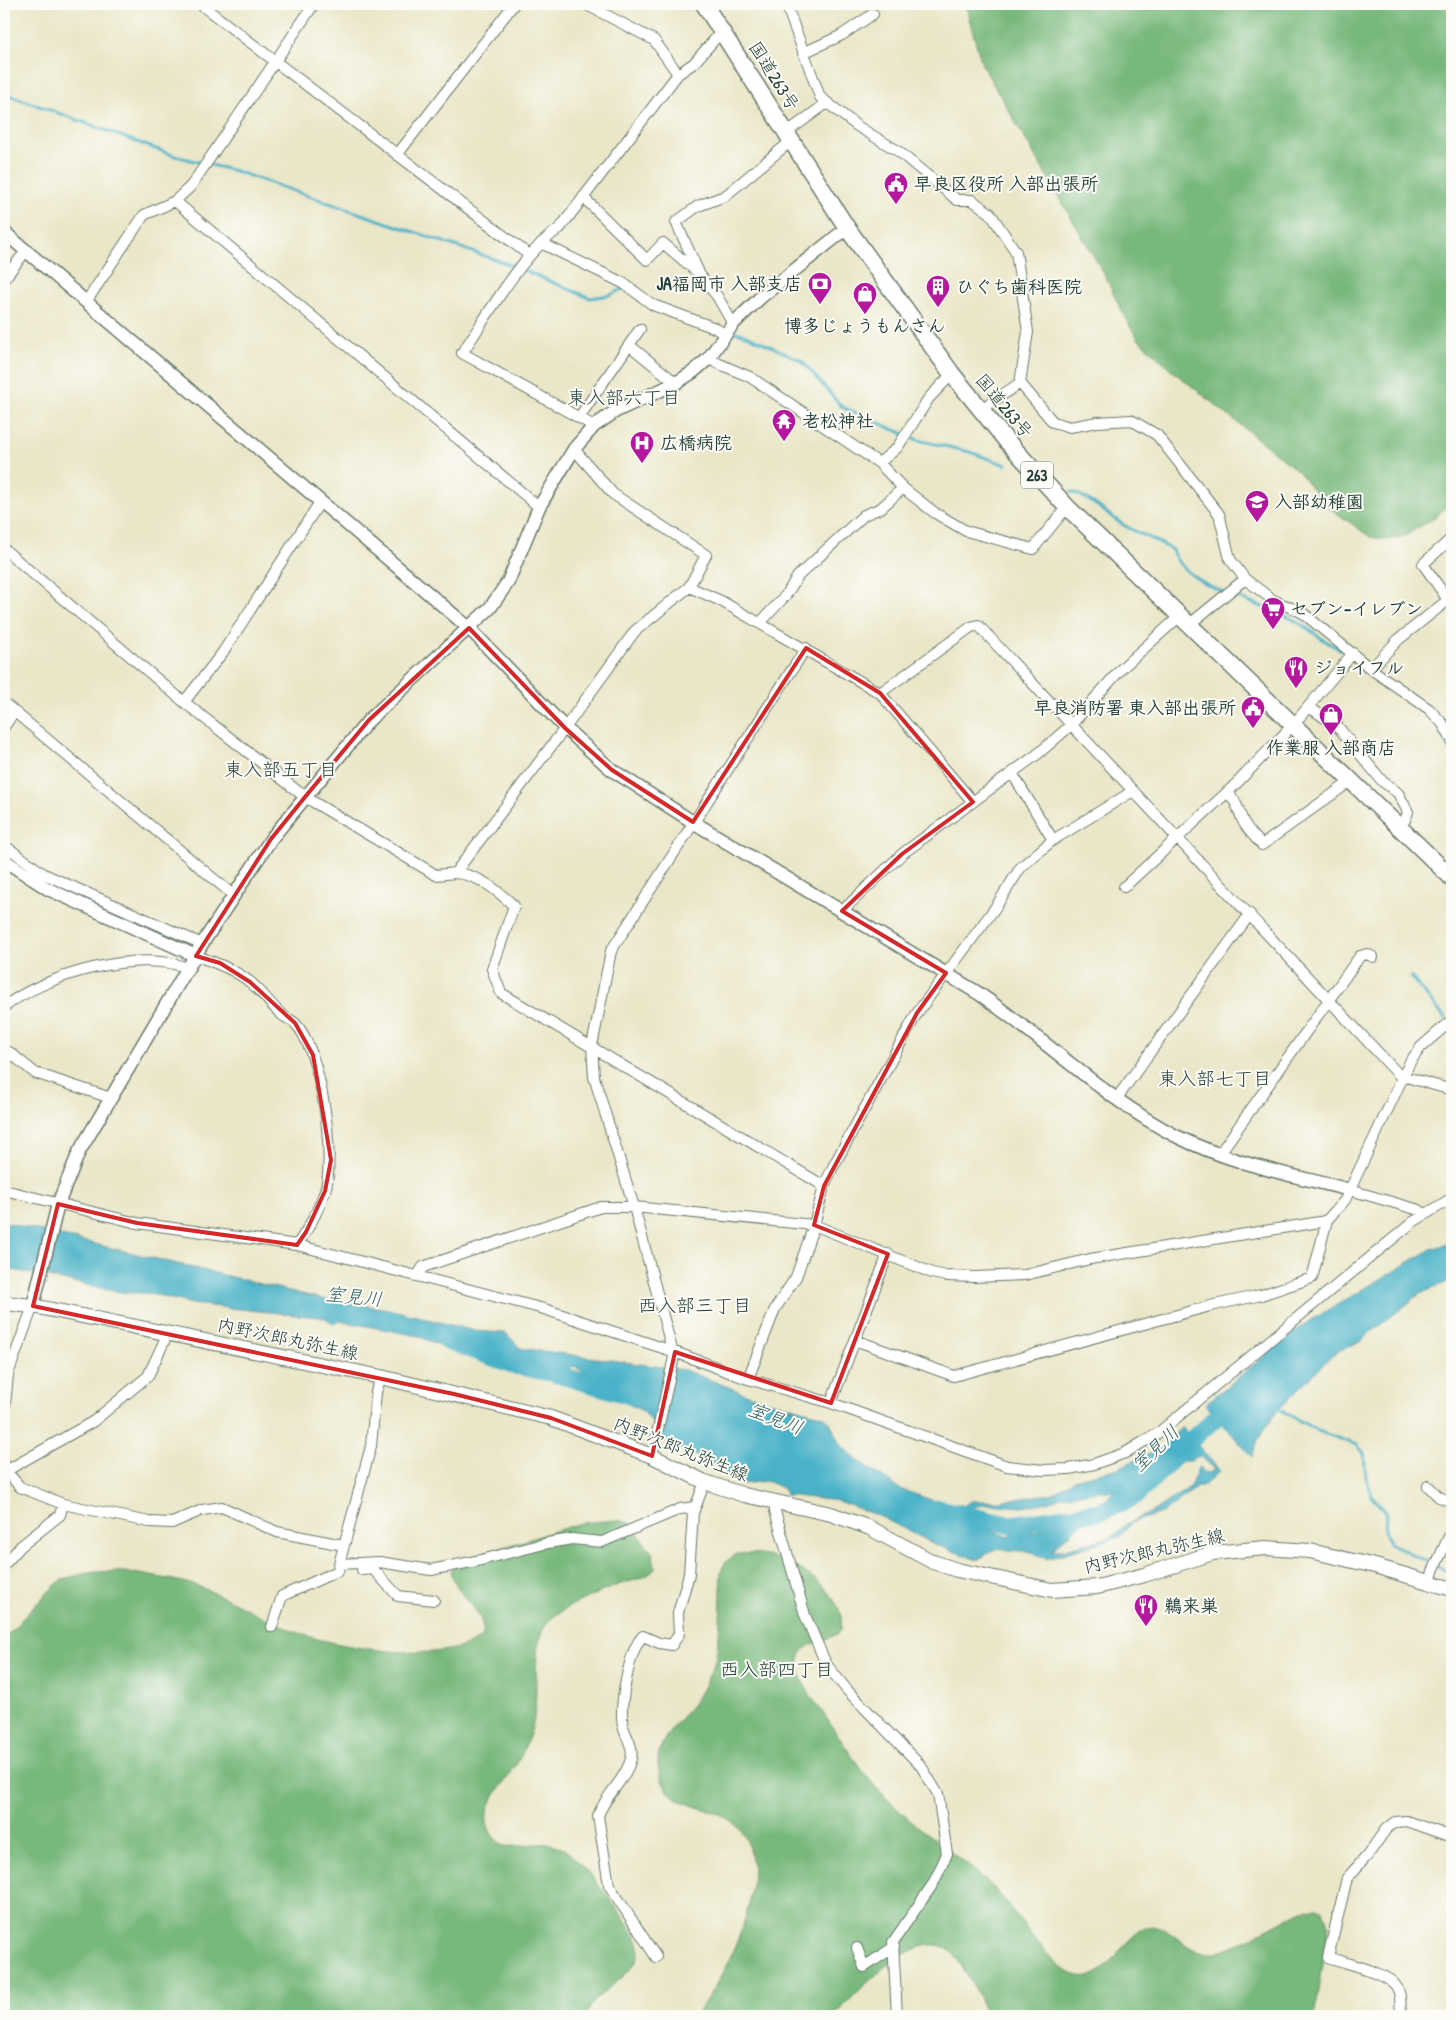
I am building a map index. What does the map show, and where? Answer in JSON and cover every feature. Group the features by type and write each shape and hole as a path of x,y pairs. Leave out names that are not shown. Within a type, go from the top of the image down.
{"highway":[{"name":"国道263号","path":"704,4 847,228 980,410 1067,507 1452,878"}],"main road":[{"name":"内野次郎丸弥生線","path":"4,1303 34,1300 168,1334 381,1377 552,1418 652,1452 705,1482 775,1503 830,1514 870,1528 933,1562 957,1570 1052,1590 1097,1587 1144,1575 1213,1553 1265,1548 1310,1551 1431,1577 1452,1589"}],"street":[{"path":"200,4 397,154 528,258"},
{"path":"86,302 144,215 175,201 191,186 314,4"},
{"path":"397,154 514,4"},
{"path":"585,4 654,40 678,74"},
{"path":"786,4 820,97 857,126 898,152 957,200 972,200 990,213 1016,252 1028,332 1020,383 980,410"},
{"path":"803,54 842,35 874,14"},
{"path":"594,426 580,416 462,353 528,258 545,238 560,228 678,74 694,63 722,31"},
{"path":"700,275 676,222 698,206 725,196 827,103"},
{"path":"583,197 647,260 663,243 700,275 717,296 730,330"},
{"path":"175,201 539,507"},
{"path":"4,1416 6,1375 34,1300 57,1208 78,1152 202,944 271,839 370,720 490,608 508,582 539,507 574,449 594,426 616,411 676,383 708,359 730,330 761,297 847,228"},
{"path":"4,232 469,628 565,728 612,770 693,822 946,973 1018,1020 1117,1098 1177,1136 1220,1153 1419,1210 1424,1214"},
{"path":"541,243 626,286 652,305 715,328 730,330"},
{"path":"4,279 26,251"},
{"path":"580,416 640,329"},
{"path":"630,345 676,383"},
{"path":"708,359 750,376 879,463 903,488 935,513 966,531 1033,549 1067,507"},
{"path":"879,463 897,448 929,398 952,374"},
{"path":"1020,383 1053,422 1070,426 1131,420 1157,435 1219,514 1230,559 1244,579 1273,600 1303,613 1372,669 1429,709 1443,724 1452,740"},
{"path":"455,872 565,728 635,631 689,587 706,555 613,494 574,449"},
{"path":"760,623 786,594 798,576 864,515 881,508 903,488"},
{"path":"184,702 223,652 320,502"},
{"path":"1372,669 1398,640 1448,600 1423,564 1452,538"},
{"path":"4,549 184,702 305,797 436,876 455,872 462,873 494,888 514,906 492,969 501,993 824,1186"},
{"path":"842,911 902,854 1012,773 1071,725 1122,668 1185,620 1244,579"},
{"path":"689,587 721,601 880,692 974,802"},
{"path":"880,692 971,627 978,624 1399,1075 1452,1090"},
{"path":"652,1452 673,1354 634,1207 594,1077 592,1046 611,951 806,648"},
{"path":"1124,887 1227,792 1293,725 1341,665 1353,653"},
{"path":"4,703 233,895"},
{"path":"1309,706 1338,727 1382,781 1398,793 1408,812 1405,820 1398,826"},
{"path":"4,727 14,712"},
{"path":"1012,773 1053,840"},
{"path":"1227,792 1240,809 1242,818 1249,830 1262,845 1350,781"},
{"path":"748,1379 775,1309 796,1277 814,1225 824,1186 917,1013 995,908 1021,867 1053,840 1134,791"},
{"path":"4,845 44,874 202,944"},
{"path":"4,860 48,889 196,956 220,963 250,982 283,1016 295,1023 312,1055 325,1110 330,1160 325,1191 306,1232 297,1245"},
{"path":"1117,1098 1250,914"},
{"path":"1220,1153 1360,956 1366,954 1373,957"},
{"path":"4,1007 18,996 61,976 110,964 159,962 178,964 188,968"},
{"path":"855,1340 954,1376 1210,1306 1261,1295 1312,1278 1328,1220 1338,1210 1350,1190 1410,1062 1421,1047 1449,1026"},
{"path":"5,1054 35,1073 111,1098"},
{"path":"4,1190 57,1208 137,1223 297,1245 418,1275 544,1309 748,1379 831,1403 1007,1466 1060,1469 1094,1464 1125,1453 1158,1434 1424,1214 1452,1198"},
{"path":"418,1275 423,1267 601,1207 634,1207 814,1225 932,1273 946,1276 1025,1275 1090,1259 1328,1220"},
{"path":"831,1403 888,1254"},
{"path":"168,1334 148,1376 94,1421 5,1469 20,1487 64,1504 149,1522 172,1523 202,1510 222,1508 277,1532 343,1545"},
{"path":"339,1568 343,1545 371,1446 376,1392 381,1377"},
{"path":"656,1957 609,1885 598,1816 600,1809 619,1784 631,1759 632,1747 623,1726 622,1707 633,1654 639,1640 643,1636 659,1643 672,1644 679,1634 678,1613 689,1574 691,1528 695,1507 705,1482"},
{"path":"1428,1486 1439,1497 1452,1502"},
{"path":"775,1503 775,1511 805,1615 826,1664 847,1690 921,1766 938,1794 947,1854 944,1866 893,1942 897,2016"},
{"path":"4,1565 21,1546 60,1515 64,1504"},
{"path":"272,1627 282,1596 339,1568 379,1562 431,1570 572,1539 602,1542 680,1509 695,1507"},
{"path":"1431,1577 1452,1530"},
{"path":"339,1568 373,1569 398,1596 434,1600"},
{"path":"1400,2016 1400,1994 1396,1985 1377,1972 1328,1957 1347,1878 1368,1856 1386,1829 1395,1822 1406,1821 1452,1837"},
{"path":"857,1948 864,1967 894,1947"}],"highlighted area":[{"path":"469,628 565,728 612,770 693,822 806,648 880,693 973,802 902,854 842,911 946,973 917,1013 824,1186 814,1225 888,1254 831,1403 675,1352 652,1456 551,1418 454,1394 33,1306 58,1204 137,1223 297,1245 306,1232 325,1191 331,1160 313,1055 295,1023 250,982 220,963 196,956 271,839 369,720"}],"green space":[{"path":"965,4 1452,4 1452,502 1434,518 1405,536 1388,540 1370,537 1324,504 1299,472 1174,372 1139,340 1126,320 1104,274 982,65"},
{"path":"617,1520 630,1523 653,1554 655,1569 643,1577 580,1601 559,1613 545,1626 540,1637 536,1663 535,1708 530,1734 520,1758 492,1800 487,1815 487,1822 491,1833 503,1846 547,1844 560,1847 568,1852 601,1888 623,1917 637,1941 639,1954 632,1968 596,2000 586,2016 4,2016 4,1639 58,1583 62,1580 91,1573 120,1572 140,1574 200,1587 287,1628 334,1643 404,1652 450,1650 469,1644 483,1635 480,1619 453,1579 451,1570 459,1561 581,1523"},
{"path":"737,1554 761,1554 784,1561 808,1574 835,1601 840,1612 841,1631 806,1648 799,1659 802,1681 810,1695 859,1766 884,1796 909,1819 991,1885 1044,1950 1067,1971 1079,1976 1089,1976 1098,1972 1106,1966 1130,1939 1147,1927 1155,1926 1170,1933 1194,1949 1211,1953 1244,1941 1303,1910 1316,1907 1324,1910 1329,1924 1315,2016 986,2016 972,1983 957,1959 946,1948 933,1945 917,1948 885,1967 835,2016 694,2016 708,1998 735,1946 745,1917 752,1887 752,1860 745,1836 728,1819 683,1802 668,1791 659,1770 658,1758 666,1738 695,1701 712,1668 716,1655 719,1630 721,1572 726,1562"}],"water":[{"path":"4,1222 331,1301 389,1309 475,1331 506,1333 520,1348 685,1370 751,1396 824,1416 830,1422 839,1443 857,1460 900,1489 943,1504 963,1506 972,1501 998,1501 1051,1494 1078,1478 1118,1468 1158,1450 1182,1427 1220,1471 1202,1487 1197,1487 1164,1512 1131,1523 1120,1537 1046,1559 1032,1552 996,1549 977,1560 934,1544 881,1517 838,1501 786,1495 783,1488 766,1481 742,1484 738,1479 728,1479 714,1465 669,1443 643,1411 630,1405 604,1383 574,1366 570,1368 525,1366 500,1354 472,1346 467,1351 433,1343 419,1336 340,1321 333,1324 326,1318 192,1304 149,1293 126,1293 4,1268","holes":["1196,1457 1201,1457 1214,1468 1212,1472 1205,1473 1199,1466 1190,1487 1156,1510 1126,1524 1113,1536 1062,1550 1052,1550 1077,1527 1130,1495 1166,1461 1191,1461","1114,1491 1099,1507 1053,1522 1047,1528 1034,1532 1021,1529 1008,1537 960,1518 962,1509 987,1504 1022,1507 1048,1502 1061,1496"]},
{"path":"1452,1243 1452,1280 1420,1294 1360,1341 1336,1352 1276,1412 1258,1440 1252,1457 1205,1404 1303,1325 1431,1249"}],"waterway":[{"path":"4,93 175,156 235,171 511,265 590,298 610,295 625,288"},
{"path":"733,331 749,336 802,361 842,407 918,440 970,452 1006,465"},
{"path":"1071,492 1084,497 1127,527 1172,550 1179,563 1206,584 1295,620 1340,649"},
{"path":"1417,707 1430,717"},
{"path":"1436,723 1452,753"},
{"path":"1411,977 1445,1018"},
{"name":"室見川","path":"447,1341 517,1366 553,1373 635,1397"},
{"path":"1275,1407 1318,1431 1357,1445 1364,1453 1366,1477 1372,1496 1386,1514 1385,1530 1389,1543 1449,1572"},
{"name":"室見川","path":"938,1508 1009,1525 1102,1511 1137,1495 1189,1442 1222,1412 1239,1411"}],"place":[{"name":"早良区役所 入部出張所","path":"896,205"},
{"name":"JA福岡市 入部支店","path":"820,305"},
{"name":"ひぐち歯科医院","path":"938,308"},
{"name":"博多じょうもんさん","path":"865,315"},
{"name":"老松神社","path":"784,442"},
{"name":"広橋病院","path":"642,464"},
{"name":"入部幼稚園","path":"1257,523"},
{"name":"セブン-イレブン","path":"1273,630"},
{"name":"ジョイフル","path":"1296,689"},
{"name":"早良消防署 東入部出張所","path":"1253,729"},
{"name":"作業服 入部商店","path":"1331,736"},
{"name":"鵜来巣","path":"1146,1627"}],"district":[{"name":"東入部六丁目","path":"624,397"},
{"name":"東入部五丁目","path":"281,769"},
{"name":"東入部七丁目","path":"1215,1078"},
{"name":"西入部三丁目","path":"695,1305"},
{"name":"西入部四丁目","path":"777,1669"}]}
